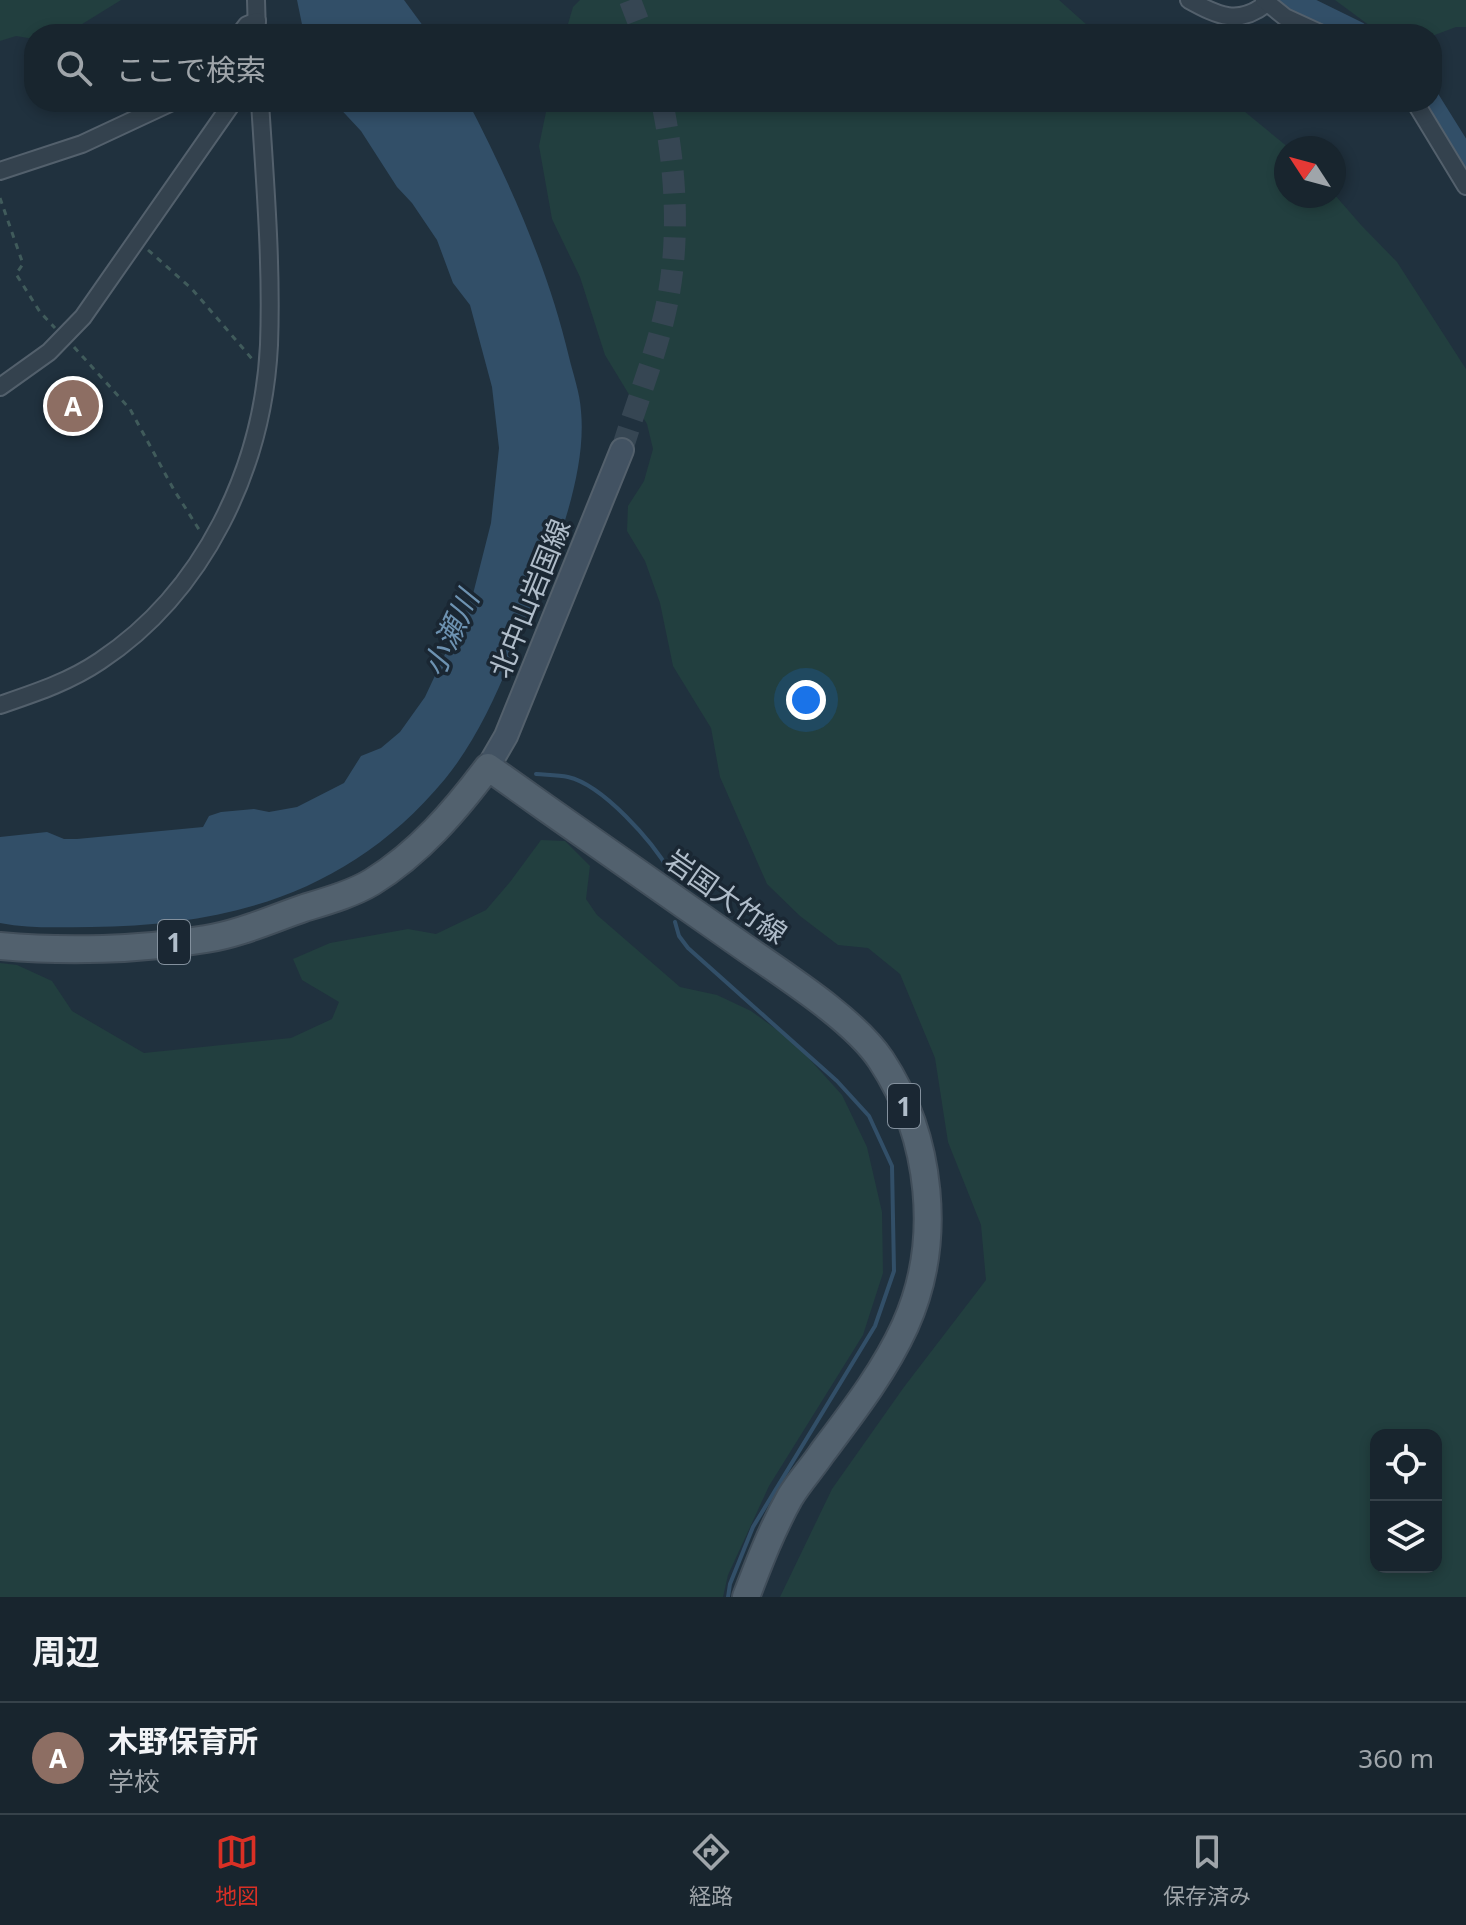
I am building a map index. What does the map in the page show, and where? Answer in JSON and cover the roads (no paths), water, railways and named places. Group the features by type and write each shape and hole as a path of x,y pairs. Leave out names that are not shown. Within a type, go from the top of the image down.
{"main road":[{"name":"北中山岩国線","path":"488,767 506,736 622,450"},
{"name":"1","path":"0,946 74,951 207,939 342,895 371,883 410,854 455,811 488,767"},
{"name":"岩国大竹線","path":"488,767 799,986 857,1032 880,1058 900,1093 922,1154 928,1200 926,1256 906,1323 887,1362 791,1495 764,1550 746,1597"}],"street":[{"path":"256,0 257,24"},
{"path":"1189,0 1216,15 1238,17 1255,12 1266,1 1285,17 1300,24"},
{"path":"0,171 82,144 151,112"},
{"path":"0,387 64,337 83,317 226,112"},
{"path":"0,705 56,686 100,661 145,626 178,590 210,546 234,498 251,453 266,370 270,271 261,112"},
{"path":"1421,112 1466,186"}],"water":[{"path":"297,0 404,0 422,24 302,24"},
{"path":"343,112 473,112 526,226 550,291 578,390 582,435 567,513 540,588 494,698 472,740 445,779 409,817 370,849 330,875 286,895 193,919 91,927 34,927 0,923 0,837 47,832 64,839 77,839 203,827 209,816 221,812 254,809 269,812 297,807 344,783 361,756 381,748 400,732 425,697 473,594 491,523 499,448 492,387 470,305 453,283 437,240 397,187 361,131"}],"waterway":[{"path":"1287,0 1336,24"},
{"path":"1434,112 1466,163"},
{"path":"536,774 568,777 596,791 626,816 670,872"},
{"path":"675,922 679,936 688,948 837,1081 869,1116 892,1166 894,1271 875,1326 753,1527 730,1584 728,1597"}],"tunnel":[{"path":"630,0 639,24"},
{"path":"622,450 659,337 673,267 674,184 664,112"}],"place":[{"name":"木野保育所","path":"73,406"}],"water label":[{"name":"小瀬川","path":"450,633"}]}
